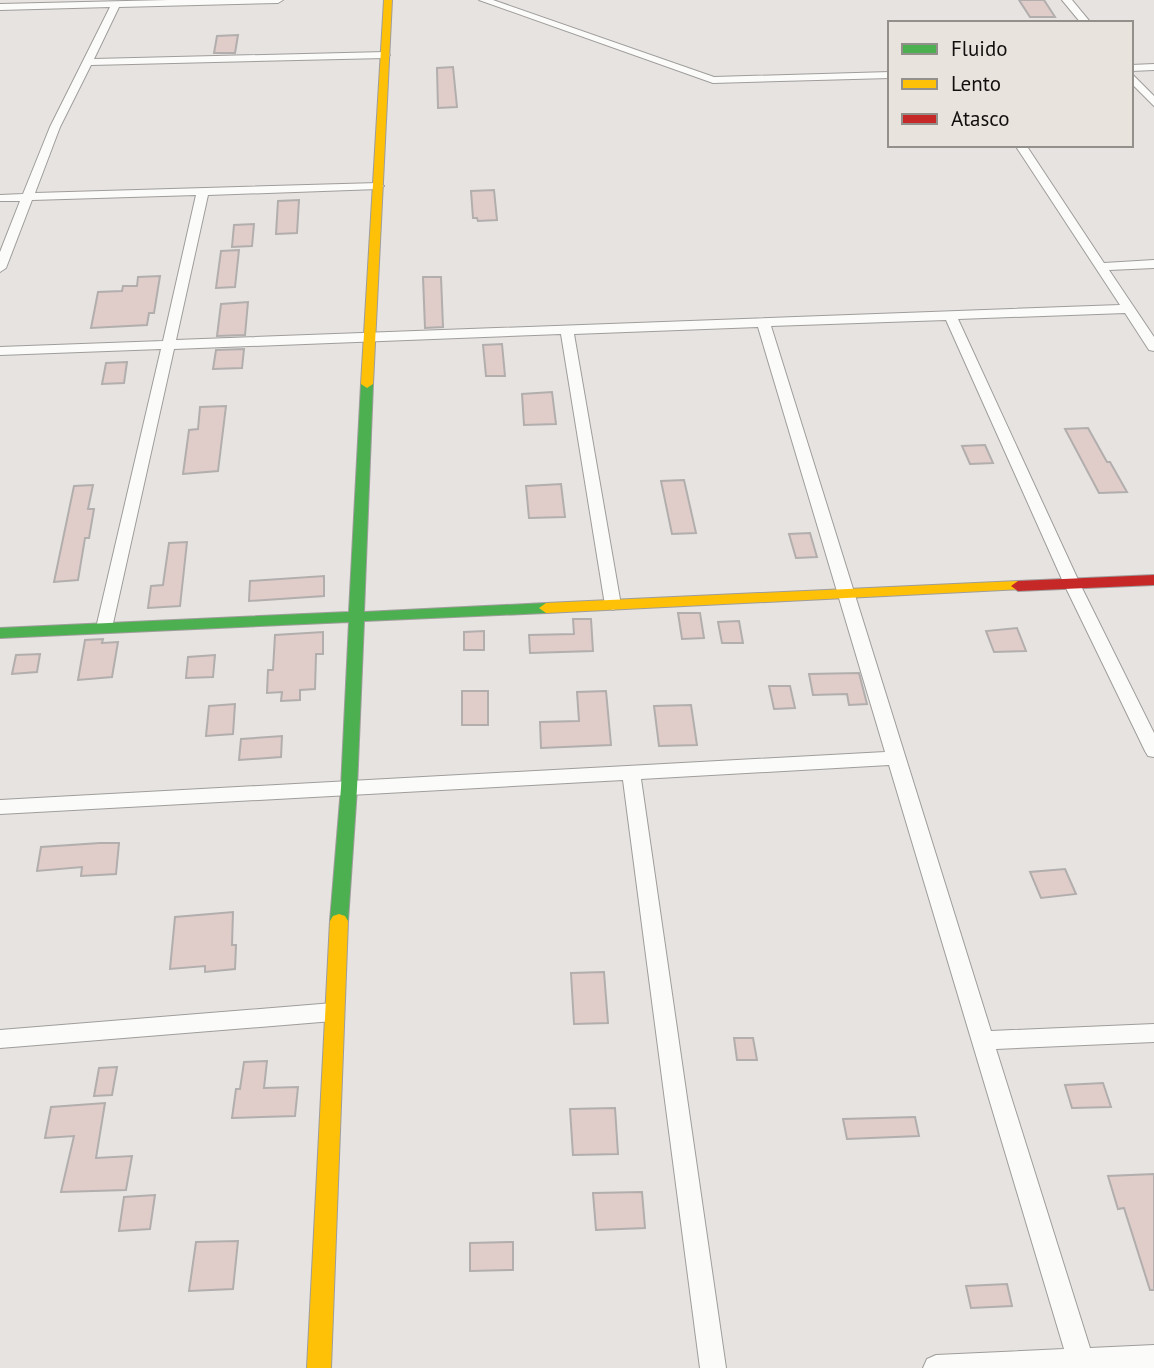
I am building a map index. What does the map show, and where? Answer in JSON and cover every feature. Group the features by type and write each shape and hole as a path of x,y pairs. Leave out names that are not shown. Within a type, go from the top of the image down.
{"street":[{"path":"0,6 278,0"},
{"path":"319,1368 333,1012 349,788 355,616 388,0"},
{"path":"484,0 713,80 888,75"},
{"path":"1067,0 1084,21"},
{"path":"0,268 55,127 90,62 116,4"},
{"path":"90,62 385,55"},
{"path":"1133,68 1154,67"},
{"path":"1133,78 1154,103"},
{"path":"1021,147 1154,347"},
{"path":"0,198 378,186"},
{"path":"104,628 203,192"},
{"path":"1100,267 1154,264"},
{"path":"0,351 1128,309"},
{"path":"950,315 1072,584 1154,751"},
{"path":"763,322 1081,1362"},
{"path":"568,330 613,605"},
{"path":"0,633 1154,580"},
{"path":"0,807 896,758"},
{"path":"631,773 713,1368"},
{"path":"0,1039 333,1012"},
{"path":"982,1040 1154,1032"},
{"path":"936,1368 1154,1358"}],"building":[{"path":"1019,0 1044,0 1055,17 1030,17"},
{"path":"238,35 235,53 214,53 217,36"},
{"path":"453,67 457,107 438,108 437,68"},
{"path":"494,190 497,220 478,221 473,218 471,191"},
{"path":"299,200 297,233 276,234 278,201"},
{"path":"254,224 252,246 232,247 234,225"},
{"path":"239,250 235,287 216,288 221,251"},
{"path":"160,276 154,313 149,313 147,325 91,328 98,292 122,291 123,286 137,286 138,277"},
{"path":"423,277 441,277 443,327 425,328"},
{"path":"248,302 245,335 217,336 221,304"},
{"path":"502,344 505,376 486,376 483,345"},
{"path":"244,349 242,368 213,369 216,350"},
{"path":"127,362 124,383 102,384 106,363"},
{"path":"552,392 556,424 524,425 522,394"},
{"path":"226,406 218,471 183,474 189,430 198,429 200,407"},
{"path":"1088,428 1127,492 1099,493 1065,429"},
{"path":"985,445 993,463 970,464 962,446"},
{"path":"684,480 696,533 672,534 661,481"},
{"path":"561,484 565,517 529,518 526,486"},
{"path":"93,485 88,509 94,509 89,538 85,538 78,580 54,582 74,486"},
{"path":"810,533 817,557 796,558 789,534"},
{"path":"187,542 180,606 148,608 151,586 163,585 169,543"},
{"path":"324,576 324,596 249,601 250,581"},
{"path":"678,613 700,613 704,638 682,639"},
{"path":"573,619 591,619 593,651 530,653 529,635 574,634"},
{"path":"739,621 743,643 722,643 718,622"},
{"path":"1017,628 1026,651 994,652 986,631"},
{"path":"484,631 484,650 464,650 464,632"},
{"path":"323,632 323,654 316,654 315,689 300,690 300,700 281,701 282,692 267,693 268,670 273,670 275,635"},
{"path":"103,639 102,643 118,642 112,677 78,680 85,640"},
{"path":"40,654 37,672 12,674 16,655"},
{"path":"215,655 213,677 186,678 188,657"},
{"path":"859,673 867,704 849,705 847,694 813,695 809,674"},
{"path":"769,686 790,686 795,708 774,709"},
{"path":"462,691 488,691 488,725 462,725"},
{"path":"606,691 611,745 541,748 540,722 579,721 577,692"},
{"path":"235,704 233,734 206,736 209,706"},
{"path":"691,705 697,745 659,746 654,706"},
{"path":"282,736 281,757 239,760 241,739"},
{"path":"119,843 116,874 81,876 82,867 37,871 41,847"},
{"path":"1065,869 1076,894 1041,898 1030,872"},
{"path":"233,912 232,945 236,945 235,969 205,972 205,966 170,969 175,917"},
{"path":"604,972 608,1023 574,1024 571,973"},
{"path":"734,1038 753,1038 757,1060 737,1060"},
{"path":"267,1061 264,1088 298,1087 295,1116 232,1118 236,1089 240,1089 244,1062"},
{"path":"117,1067 112,1095 94,1096 99,1068"},
{"path":"1103,1083 1111,1107 1072,1108 1065,1085"},
{"path":"105,1103 96,1158 132,1156 126,1190 61,1192 74,1136 45,1138 51,1107"},
{"path":"615,1108 618,1154 573,1155 570,1109"},
{"path":"915,1117 919,1136 847,1139 843,1119"},
{"path":"1154,1174 1154,1290 1150,1290 1124,1208 1118,1209 1108,1176"},
{"path":"642,1192 645,1228 596,1230 593,1193"},
{"path":"155,1195 150,1229 119,1231 124,1197"},
{"path":"238,1241 233,1289 189,1291 196,1242"},
{"path":"513,1242 513,1270 470,1271 470,1243"},
{"path":"1007,1284 1012,1306 971,1308 966,1286"}],"traffic: fast":[{"path":"339,921 349,788 367,384"},
{"path":"0,633 546,608"}],"traffic: slow":[{"path":"367,384 388,0"},
{"path":"546,608 1018,586"},
{"path":"319,1368 339,921"}],"traffic: jam":[{"path":"1018,586 1154,580"}]}
